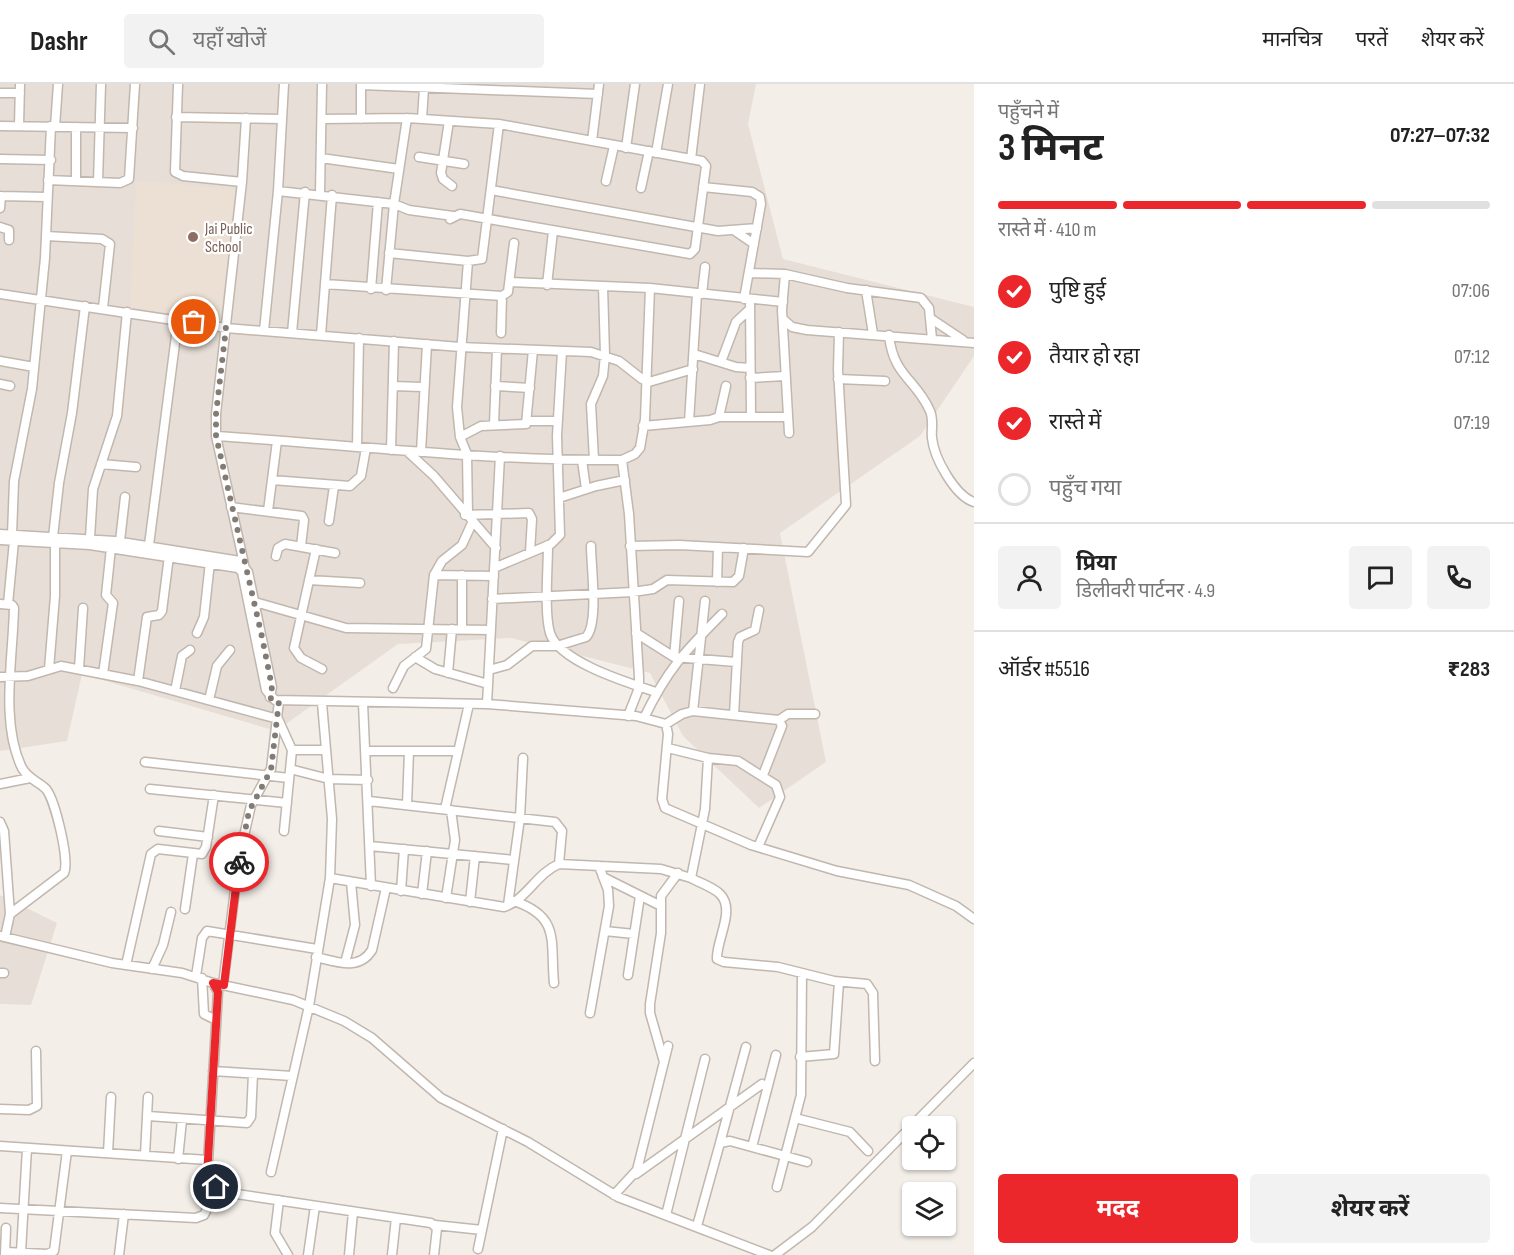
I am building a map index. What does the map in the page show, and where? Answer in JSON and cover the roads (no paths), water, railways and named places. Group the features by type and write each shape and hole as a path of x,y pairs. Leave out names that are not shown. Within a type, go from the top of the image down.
{"street":[{"path":"10,914 58,878 67,868 50,796 40,784 30,778 21,766 9,725 14,608 4,604 13,538 14,481 29,411 41,300 48,180 58,84"},
{"path":"98,182 101,84"},
{"path":"48,180 120,183 129,179 135,84"},
{"path":"178,84 175,172 183,176 242,182"},
{"path":"264,331 278,191 284,84"},
{"path":"321,194 322,84"},
{"path":"361,119 361,84 424,88 488,87 598,94"},
{"path":"592,141 599,84"},
{"path":"626,148 635,84"},
{"path":"641,189 653,152 668,84"},
{"path":"691,159 700,84"},
{"path":"422,119 424,88"},
{"path":"0,93 20,89 20,126"},
{"path":"176,117 282,119"},
{"path":"246,118 242,182 216,414 216,436 244,564 255,602 272,687 270,698"},
{"path":"278,191 332,195 394,204 409,210 451,218 460,214 685,254 695,249 705,163 499,124 407,118 322,119"},
{"path":"386,290 394,204 407,118"},
{"path":"449,121 442,176 452,186"},
{"path":"389,253 468,261 482,259 499,124"},
{"path":"0,126 133,128"},
{"path":"76,127 76,181"},
{"path":"606,182 614,146"},
{"path":"419,157 464,164"},
{"path":"321,158 399,169"},
{"path":"0,159 51,160"},
{"path":"703,187 756,193 761,204 749,273 747,299 750,309 750,416"},
{"path":"491,190 718,231 757,228"},
{"path":"292,333 305,192"},
{"path":"321,335 332,195"},
{"path":"0,208 1,196 47,197"},
{"path":"371,289 378,202"},
{"path":"0,227 9,230 9,240"},
{"path":"547,285 553,231"},
{"path":"735,231 754,244"},
{"path":"46,236 102,239 110,244 103,308"},
{"path":"325,284 371,289 502,296 508,292 514,243"},
{"path":"393,688 404,666 426,649 434,575 442,561 462,545 468,518 467,454 460,437 457,407 468,261"},
{"path":"689,422 699,294 705,267"},
{"path":"749,273 785,274 921,298 929,308 932,339"},
{"path":"785,274 783,319 789,433"},
{"path":"510,282 650,288 783,302"},
{"path":"594,460 591,404 603,376 606,355 603,286"},
{"path":"216,436 408,452 557,460 622,460 635,454 640,447 647,381 650,288"},
{"path":"866,290 873,334"},
{"path":"0,294 226,328 460,347 606,355 620,361 647,381"},
{"path":"501,333 502,296"},
{"path":"49,669 55,596 54,540 59,483 72,413 85,306"},
{"path":"721,362 736,322 750,309"},
{"path":"90,538 93,489 117,416 127,312"},
{"path":"930,318 970,342"},
{"path":"783,319 797,328 970,342"},
{"path":"149,545 177,320"},
{"path":"630,546 718,547 808,552 846,505 838,379 839,332"},
{"path":"889,335 894,361 931,414 932,437 937,454 961,494 974,502"},
{"path":"272,480 350,486 356,483 361,476 359,338"},
{"path":"391,450 394,341"},
{"path":"421,452 427,344"},
{"path":"494,424 497,349"},
{"path":"460,437 481,426 494,424 524,426 528,421 532,350"},
{"path":"434,575 494,572 548,545 560,535 557,460 562,351"},
{"path":"694,354 750,368"},
{"path":"0,361 34,367"},
{"path":"647,381 693,369"},
{"path":"750,378 785,376"},
{"path":"838,379 885,381"},
{"path":"0,384 10,386"},
{"path":"393,386 423,387"},
{"path":"495,386 530,388"},
{"path":"719,417 726,386"},
{"path":"643,426 719,417 788,417"},
{"path":"528,421 558,421"},
{"path":"268,511 278,441"},
{"path":"408,452 434,476 496,548"},
{"path":"488,705 500,456"},
{"path":"582,460 586,489"},
{"path":"622,460 639,686 628,716"},
{"path":"101,464 136,467"},
{"path":"559,498 625,480"},
{"path":"329,521 334,486"},
{"path":"120,541 125,496"},
{"path":"231,507 302,516 304,520 301,546"},
{"path":"468,518 525,512 532,516 530,552"},
{"path":"0,534 13,538"},
{"path":"0,540 13,538 54,540 232,566 242,572 265,686 270,698 279,701 488,705 628,716 666,724 682,714 693,711 779,720 788,714 815,714"},
{"path":"54,540 90,538 120,541 228,558 244,564"},
{"path":"276,555 278,548 285,544 335,553"},
{"path":"548,545 550,632 557,646 570,657 605,675 656,692"},
{"path":"489,670 507,665 532,646 557,646 590,634 591,546"},
{"path":"717,582 718,547"},
{"path":"103,674 112,617 112,603 106,595 111,548"},
{"path":"492,598 633,592 652,589 667,580 717,582 737,579 744,548"},
{"path":"316,549 294,648 301,658 322,669"},
{"path":"138,681 147,619 149,615 159,615 162,611 169,556"},
{"path":"197,633 204,617 210,562"},
{"path":"448,673 457,629 462,575"},
{"path":"309,580 360,583"},
{"path":"676,657 679,601"},
{"path":"693,711 705,601"},
{"path":"255,602 346,628 491,630"},
{"path":"79,669 83,608"},
{"path":"734,715 736,662 740,637 753,633 757,626 759,610"},
{"path":"644,718 676,657 722,614"},
{"path":"636,633 676,657 736,662"},
{"path":"175,691 182,656 190,650"},
{"path":"209,700 217,666 230,650"},
{"path":"415,657 448,673 488,684"},
{"path":"0,677 28,676 61,666 138,681 278,719 292,750 284,831"},
{"path":"267,715 279,701"},
{"path":"224,985 239,858 254,799 269,775 279,701"},
{"path":"271,1172 309,1006 330,878 332,819 322,703"},
{"path":"363,703 371,886"},
{"path":"446,898 453,855 454,825 448,810 458,750 469,704"},
{"path":"763,775 782,726 779,720"},
{"path":"666,724 668,748 662,804 671,812 758,847 837,870 909,885 956,906 974,919"},
{"path":"668,748 708,758 732,759 776,784 780,797 758,847"},
{"path":"292,750 326,750"},
{"path":"366,751 458,750"},
{"path":"407,805 409,751"},
{"path":"511,904 520,818 523,758"},
{"path":"691,878 703,823 708,758"},
{"path":"145,762 269,775 290,773 329,779 368,780"},
{"path":"0,784 30,778"},
{"path":"150,789 287,803"},
{"path":"126,966 151,854 158,849 199,855 205,851 214,795"},
{"path":"369,801 559,824 562,831 559,864"},
{"path":"0,822 4,831 10,914 3,937 126,966 199,977 213,983 309,1006 360,1030 441,1098 503,1129 614,1195 769,1255"},
{"path":"159,831 208,837"},
{"path":"370,846 514,860"},
{"path":"401,891 405,849"},
{"path":"422,894 427,851"},
{"path":"185,909 193,854"},
{"path":"470,902 475,856"},
{"path":"511,904 548,869 559,864 678,873 691,878 715,890 724,899 725,917 717,951 720,961 778,967 839,982 863,983 872,987 875,1061"},
{"path":"590,1013 610,898 599,866"},
{"path":"664,1062 650,1013 661,933 663,890 678,873"},
{"path":"603,877 661,906"},
{"path":"330,878 470,902 511,904 537,910 549,925 554,983"},
{"path":"345,963 355,925 351,882"},
{"path":"216,1020 204,1014 199,977 204,934 207,931 230,933 316,953 345,963 361,962 372,950 386,888"},
{"path":"628,975 640,896"},
{"path":"152,969 167,935 171,912"},
{"path":"605,931 634,934"},
{"path":"777,1187 801,1095 802,973"},
{"path":"800,1057 834,1054 839,982"},
{"path":"0,1208 200,1217 206,1211 210,1182 207,1176 218,992 213,983"},
{"path":"636,1174 668,1046"},
{"path":"697,1226 746,1047"},
{"path":"0,1109 29,1110 37,1106 36,1051"},
{"path":"752,1147 776,1055"},
{"path":"666,1215 705,1059"},
{"path":"775,1255 812,1227 974,1063"},
{"path":"213,1071 292,1077"},
{"path":"148,1116 210,1123 241,1124 250,1121 253,1074"},
{"path":"614,1195 636,1174 684,1142 762,1084"},
{"path":"145,1155 148,1097"},
{"path":"108,1153 111,1098"},
{"path":"795,1118 850,1132 868,1151"},
{"path":"178,1158 182,1120"},
{"path":"478,1250 503,1129"},
{"path":"720,1143 730,1141 807,1162"},
{"path":"0,1146 208,1160"},
{"path":"21,1252 27,1148"},
{"path":"6,1228 5,1253 47,1254 56,1246 67,1151"},
{"path":"210,1182 230,1193 435,1225 482,1230"},
{"path":"279,1200 275,1233 288,1255"},
{"path":"308,1255 315,1206"},
{"path":"349,1255 353,1212"},
{"path":"119,1255 124,1214"},
{"path":"392,1255 396,1218"},
{"path":"434,1255 437,1232 435,1225"}],"place":[{"name":"Jai Public School","path":"193,237"}]}
